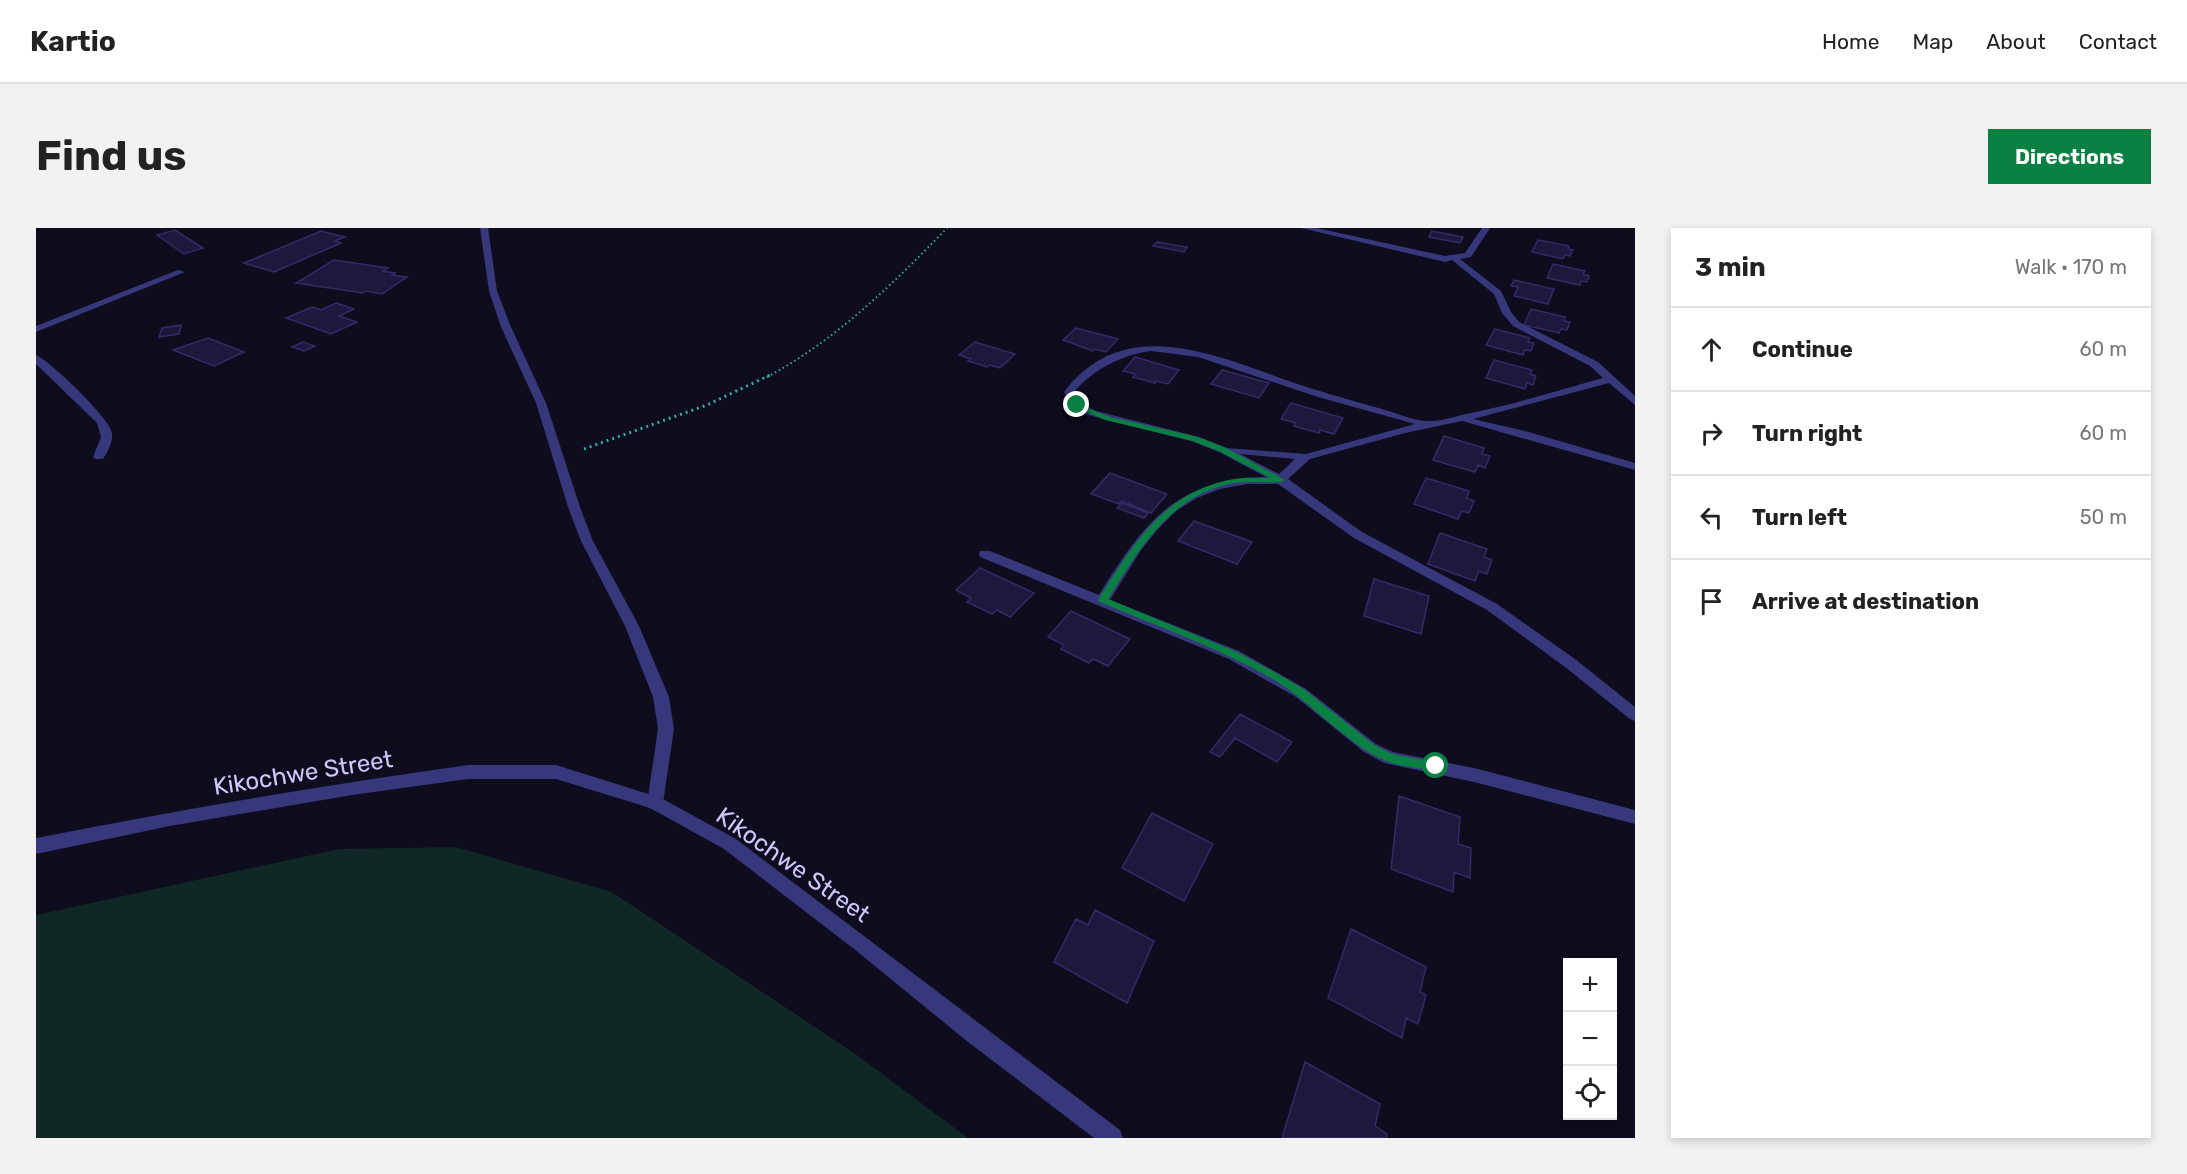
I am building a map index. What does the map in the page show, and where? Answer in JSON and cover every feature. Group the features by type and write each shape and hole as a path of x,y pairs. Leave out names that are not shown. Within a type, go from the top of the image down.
{"street":[{"path":"483,228 493,291 506,327 541,404 587,541 632,626 661,698 666,729 656,803"},
{"path":"1305,228 1431,257 1455,259 1468,255 1486,228"},
{"path":"1455,259 1498,293 1507,313 1516,324 1594,364 1635,402"},
{"path":"36,329 181,272"},
{"path":"1427,424 1166,348 1142,349 1114,359 1081,377 1069,392 1077,405 1092,413 1196,439 1223,450 1281,480 1358,535 1492,607 1570,663 1635,715"},
{"path":"36,358 97,415 106,428 107,439 99,457"},
{"path":"1223,450 1306,457 1427,424 1460,420 1612,379"},
{"path":"1460,420 1521,433 1635,467"},
{"path":"1103,600 1144,536 1186,499 1207,488 1236,481 1281,480 1290,469 1306,457"},
{"path":"985,554 1234,655 1275,676 1301,693 1370,748 1390,758 1474,775 1635,817"},
{"name":"Kikochwe Street","path":"36,846 170,819 352,788 468,772 556,772 656,803 730,843 861,943 975,1035 1112,1138"}],"path":[{"path":"558,459 719,399 775,373 853,318 910,266 947,228"}],"green space":[{"path":"456,847 612,892 857,1055 968,1138 36,1138 36,915 339,849"}],"building":[{"path":"175,230 203,248 184,254 157,235"},
{"path":"321,231 345,237 335,241 341,243 274,272 244,263"},
{"path":"1432,231 1463,237 1460,243 1429,237"},
{"path":"1538,240 1569,246 1568,249 1573,250 1570,256 1565,255 1563,259 1532,252"},
{"path":"1157,242 1187,247 1184,252 1153,246"},
{"path":"334,260 388,268 383,271 407,277 382,294 296,283"},
{"path":"1553,264 1585,271 1583,274 1589,276 1587,282 1581,281 1580,285 1547,278"},
{"path":"1514,280 1554,289 1548,304 1514,296 1518,287 1511,286"},
{"path":"336,303 354,309 339,316 357,322 331,334 286,318 312,307 321,310"},
{"path":"1531,309 1565,317 1564,321 1570,322 1567,330 1561,329 1559,333 1524,325"},
{"path":"181,325 179,334 159,337 162,328"},
{"path":"1076,328 1118,339 1106,352 1095,349 1093,351 1063,340"},
{"path":"1495,329 1530,338 1528,342 1534,343 1531,351 1525,350 1523,355 1486,345"},
{"path":"208,338 244,352 214,366 173,350"},
{"path":"303,342 315,346 304,351 292,347"},
{"path":"975,342 1015,354 1000,368 990,365 987,367 968,361 971,359 959,355"},
{"path":"1135,357 1179,370 1168,384 1133,377 1135,374 1123,371"},
{"path":"1494,360 1532,370 1530,374 1536,376 1533,385 1527,383 1525,389 1486,378"},
{"path":"1222,370 1269,383 1259,398 1211,384"},
{"path":"1291,403 1343,418 1334,434 1320,430 1319,433 1294,426 1296,423 1281,419"},
{"path":"1444,436 1484,448 1482,454 1490,456 1485,468 1478,465 1475,472 1433,460"},
{"path":"1110,473 1167,494 1151,513 1122,501 1119,504 1091,494"},
{"path":"1426,478 1469,491 1467,498 1474,501 1469,513 1462,511 1458,519 1414,504"},
{"path":"1122,503 1148,513 1144,518 1117,508"},
{"path":"1194,521 1252,542 1237,564 1178,541"},
{"path":"1440,533 1487,549 1484,557 1492,560 1487,574 1479,571 1475,581 1428,564"},
{"path":"980,568 1034,593 1010,617 997,610 992,614 967,602 971,598 956,590"},
{"path":"1374,579 1429,596 1421,634 1364,616"},
{"path":"1071,611 1130,639 1108,666 1093,659 1089,663 1061,649 1064,645 1048,637"},
{"path":"1240,714 1292,742 1277,762 1235,738 1220,757 1210,752"},
{"path":"1399,796 1460,817 1458,844 1471,848 1470,878 1454,872 1453,892 1391,869"},
{"path":"1152,813 1213,844 1184,901 1122,868"},
{"path":"1095,910 1154,941 1127,1003 1054,962 1076,919 1088,925"},
{"path":"1351,929 1426,967 1420,992 1426,995 1418,1024 1406,1018 1402,1038 1328,998"},
{"path":"1305,1062 1380,1104 1375,1126 1387,1134 1386,1138 1282,1138"}],"route":[{"path":"1077,405 1108,418 1196,439 1223,450 1281,480 1236,481 1207,488 1186,499 1144,536 1103,600 1234,655 1275,676 1301,693 1370,748 1390,758 1436,766"}]}
